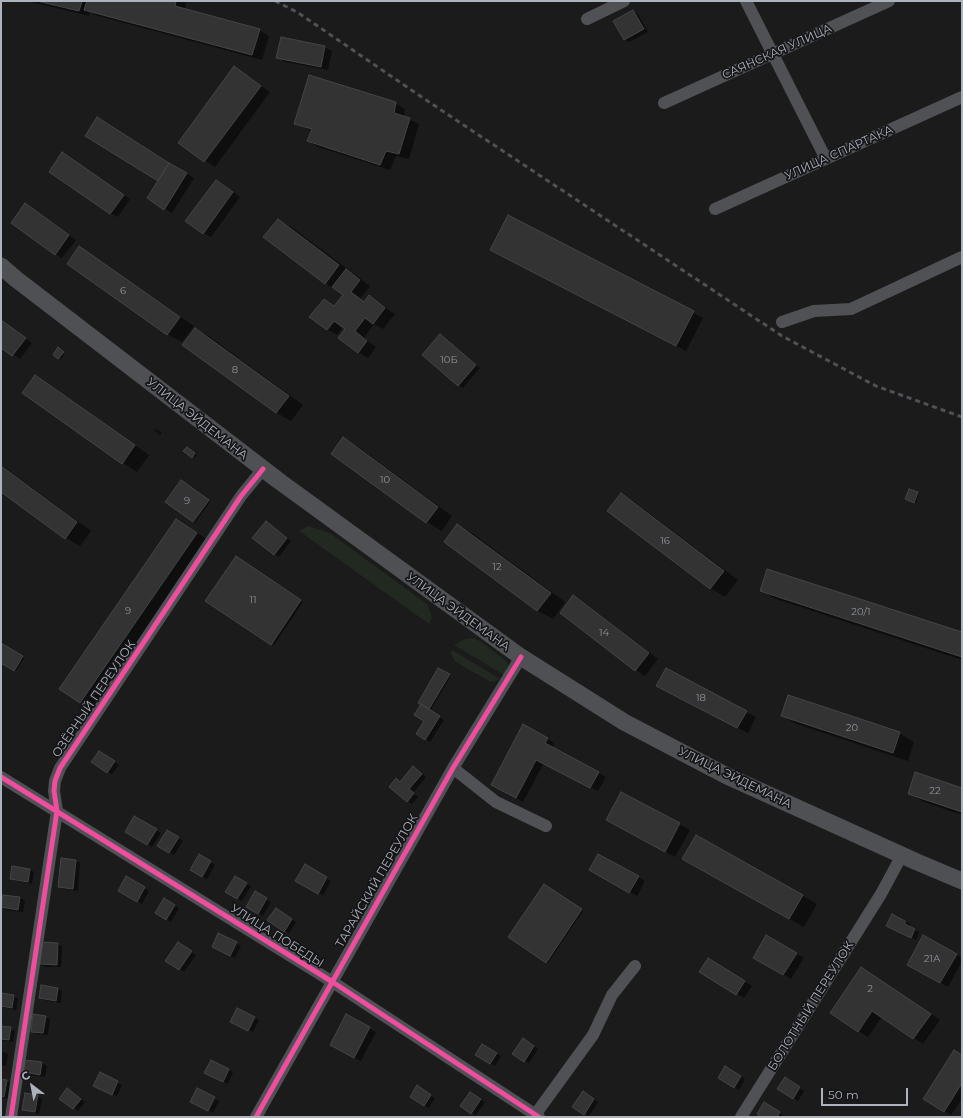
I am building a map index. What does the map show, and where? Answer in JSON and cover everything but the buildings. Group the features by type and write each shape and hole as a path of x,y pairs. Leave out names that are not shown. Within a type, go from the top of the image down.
{"main road":[{"name":"УЛИЦА ЭЙДЕМАНА","path":"1,266 263,469 521,657 624,722 727,776 902,856 962,880"}],"street":[{"path":"587,19 624,1"},
{"path":"746,1 826,159"},
{"name":"САЯНСКАЯ УЛИЦА","path":"664,103 889,1"},
{"name":"УЛИЦА СПАРТАКА","path":"715,209 962,97"},
{"path":"782,322 814,311 851,309 962,257"},
{"name":"ОЗЁРНЫЙ ПЕРЕУЛОК","path":"11,1117 57,811 54,791 55,781 60,768 241,496 263,469"},
{"name":"ТАРАЙСКИЙ ПЕРЕУЛОК","path":"256,1117 331,981 453,768 521,657"},
{"path":"453,768 496,802 546,826"},
{"name":"УЛИЦА ПОБЕДЫ","path":"1,777 331,981 537,1116"},
{"name":"БОЛОТНЫЙ ПЕРЕУЛОК","path":"741,1117 881,894 902,856"},
{"path":"537,1116 593,1035 612,995 635,966"}],"shaded area":[{"path":"308,526 330,533 427,604 432,617 429,624 299,531"},
{"path":"473,638 480,641 506,661 508,665 504,675 454,645 465,639"},
{"path":"452,650 500,679 493,682 489,681 456,662 451,655"}],"railway":[{"path":"275,1 297,12 429,102 782,336 876,386 962,417"}],"cycle path":[{"path":"11,1117 57,811 54,791 55,781 60,768 241,496 263,469"},
{"path":"256,1117 453,768 521,657"},
{"path":"1,777 331,981 539,1117"}]}
